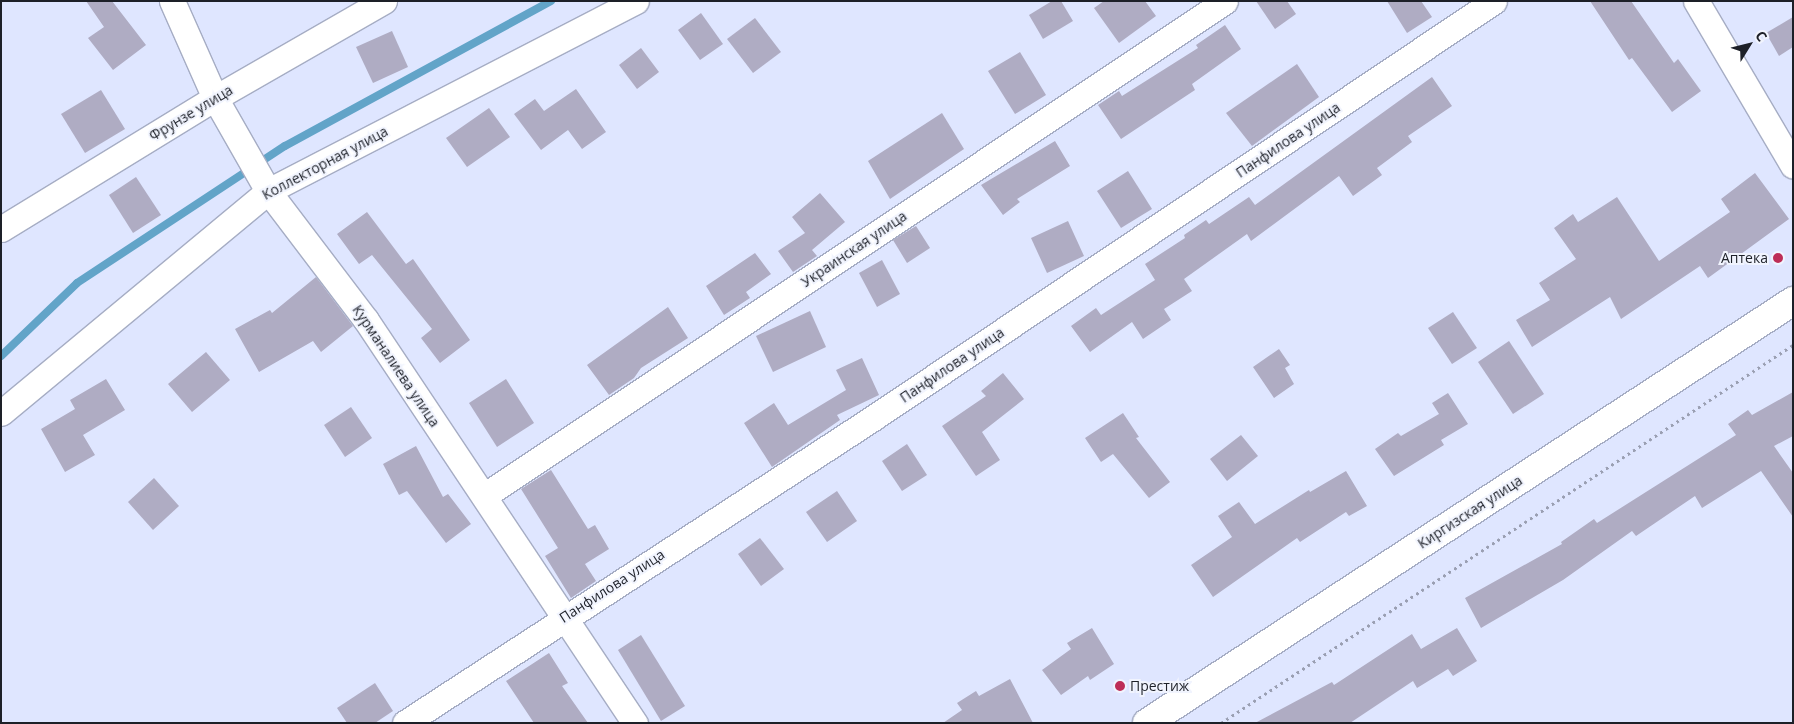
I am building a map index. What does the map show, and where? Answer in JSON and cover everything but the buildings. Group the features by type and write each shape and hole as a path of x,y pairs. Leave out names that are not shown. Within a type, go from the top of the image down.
{"main road":[{"name":"Киргизская улица","path":"1147,723 1793,301"}],"street":[{"name":"Курманалиева улица","path":"172,1 215,98 268,191 366,320 635,723"},
{"name":"Фрунзе улица","path":"1,229 215,98 384,1"},
{"name":"Коллекторная улица","path":"1,413 268,191 636,1"},
{"name":"Украинская улица","path":"484,496 1225,1"},
{"name":"Панфилова улица","path":"405,723 564,617 873,418 1494,1"},
{"path":"1696,1 1793,166"}],"path":[{"path":"1221,723 1793,345"}],"waterway":[{"path":"1,356 77,283 285,146 551,1"}],"place":[{"name":"Аптека","path":"1778,258"},
{"name":"Престиж","path":"1120,686"}]}
